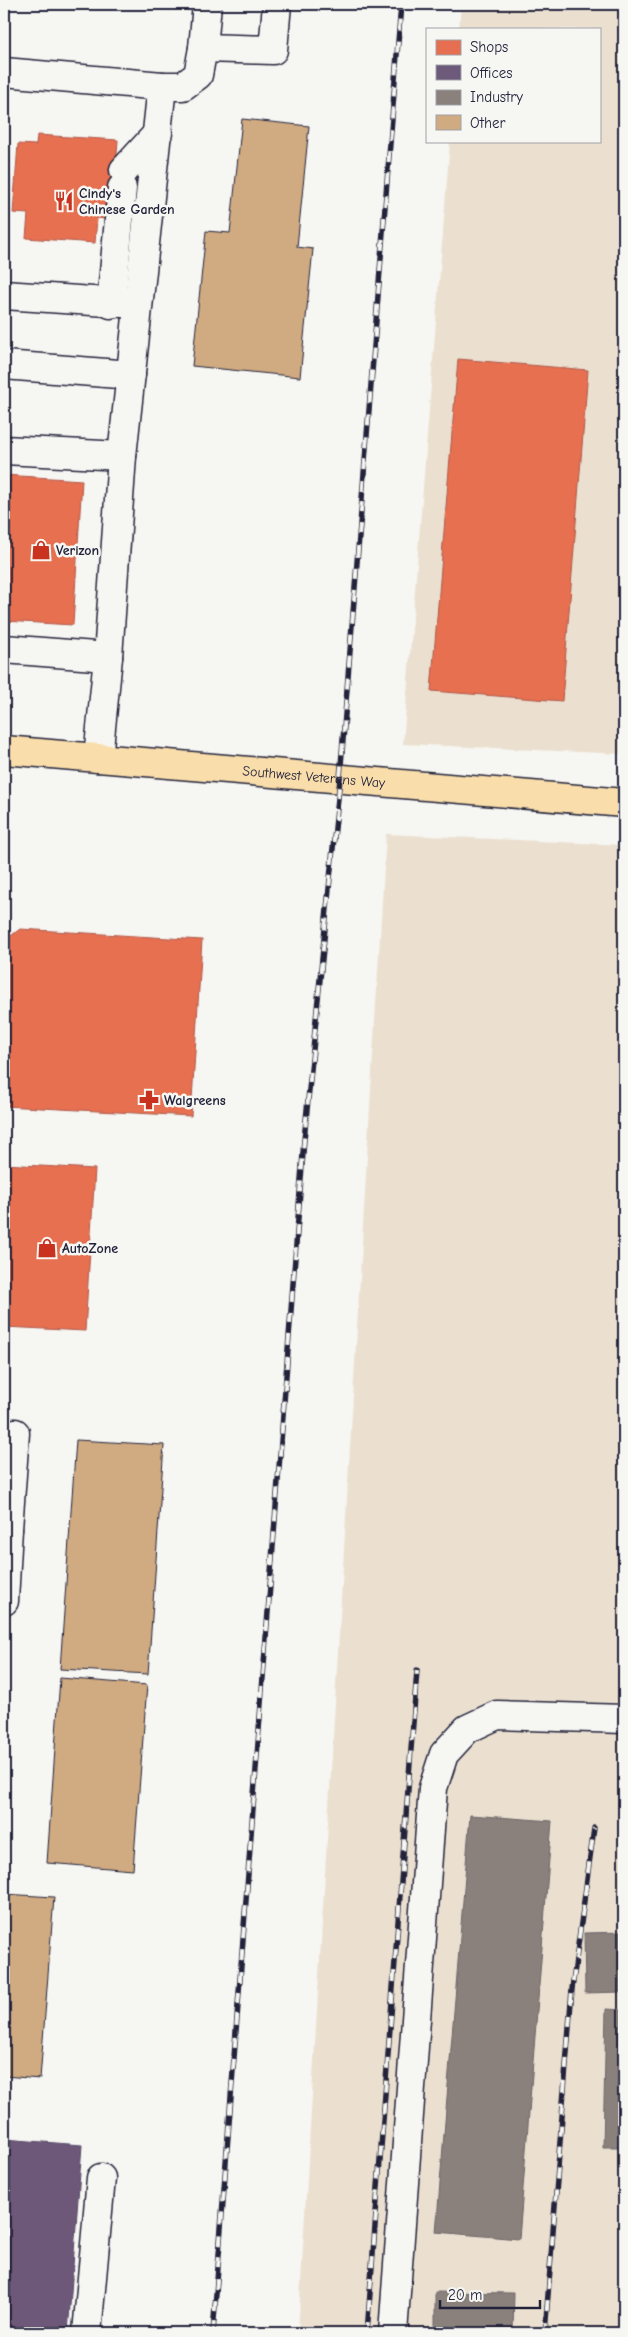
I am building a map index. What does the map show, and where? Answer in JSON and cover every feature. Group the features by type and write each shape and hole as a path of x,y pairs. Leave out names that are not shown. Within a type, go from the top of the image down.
{"main road":[{"name":"Southwest Veterans Way","path":"4,750 624,803"}],"lane":[{"path":"4,72 162,86 183,86 198,74 203,48 207,4"},
{"path":"203,48 273,50 277,4"},
{"path":"124,304 158,133 162,86"},
{"path":"98,758 108,657 122,456 131,375 124,304 123,179 158,133"},
{"path":"4,295 124,304"},
{"path":"4,365 131,375"},
{"path":"4,450 122,456"},
{"path":"4,649 108,657"},
{"path":"4,1601 6,1529 15,1432"},
{"path":"394,2333 433,1788 444,1754 467,1730 497,1715 624,1719"},
{"path":"87,2333 101,2178"}],"shaded area":[{"path":"461,4 624,4 624,754 403,744 450,142 600,142 600,28 459,28"},
{"path":"386,834 624,845 624,2333 298,2333"}],"building: Shops":[{"name":"Cindy's Chinese Garden","path":"37,135 118,140 116,169 133,170 132,189 113,220 97,218 95,243 26,238 28,214 13,213 18,144 36,145"},
{"path":"458,359 588,370 562,701 431,691"},
{"name":"Verizon","path":"4,475 82,480 73,625 4,621"},
{"name":"Walgreens","path":"20,929 202,940 191,1116 4,1106 4,941"},
{"name":"AutoZone","path":"4,1164 95,1169 85,1331 4,1327"}],"building: Offices":[{"path":"4,2139 82,2145 68,2333 4,2333"}],"building: Industry":[{"path":"470,1815 552,1821 519,2239 436,2232"},
{"path":"624,1932 624,1992 585,1993 584,1933"},
{"path":"606,2009 624,2010 624,2147 603,2147"},
{"path":"435,2292 514,2293 513,2333 435,2333"}],"building: Other":[{"path":"242,119 309,126 297,247 313,249 300,377 192,366 206,231 230,233"},
{"path":"76,1440 164,1445 148,1674 60,1669"},
{"path":"60,1678 147,1685 133,1870 47,1863"},
{"path":"4,1894 54,1897 40,2079 4,2076"}],"railway":[{"path":"213,2333 304,1140 340,778 401,4"},
{"path":"367,2333 417,1670"},
{"path":"545,2333 572,1989 594,1828"}],"place":[{"name":"Cindy's Chinese Garden","path":"64,201"},
{"name":"Verizon","path":"41,550"},
{"name":"Walgreens","path":"149,1100"},
{"name":"AutoZone","path":"47,1248"}]}
